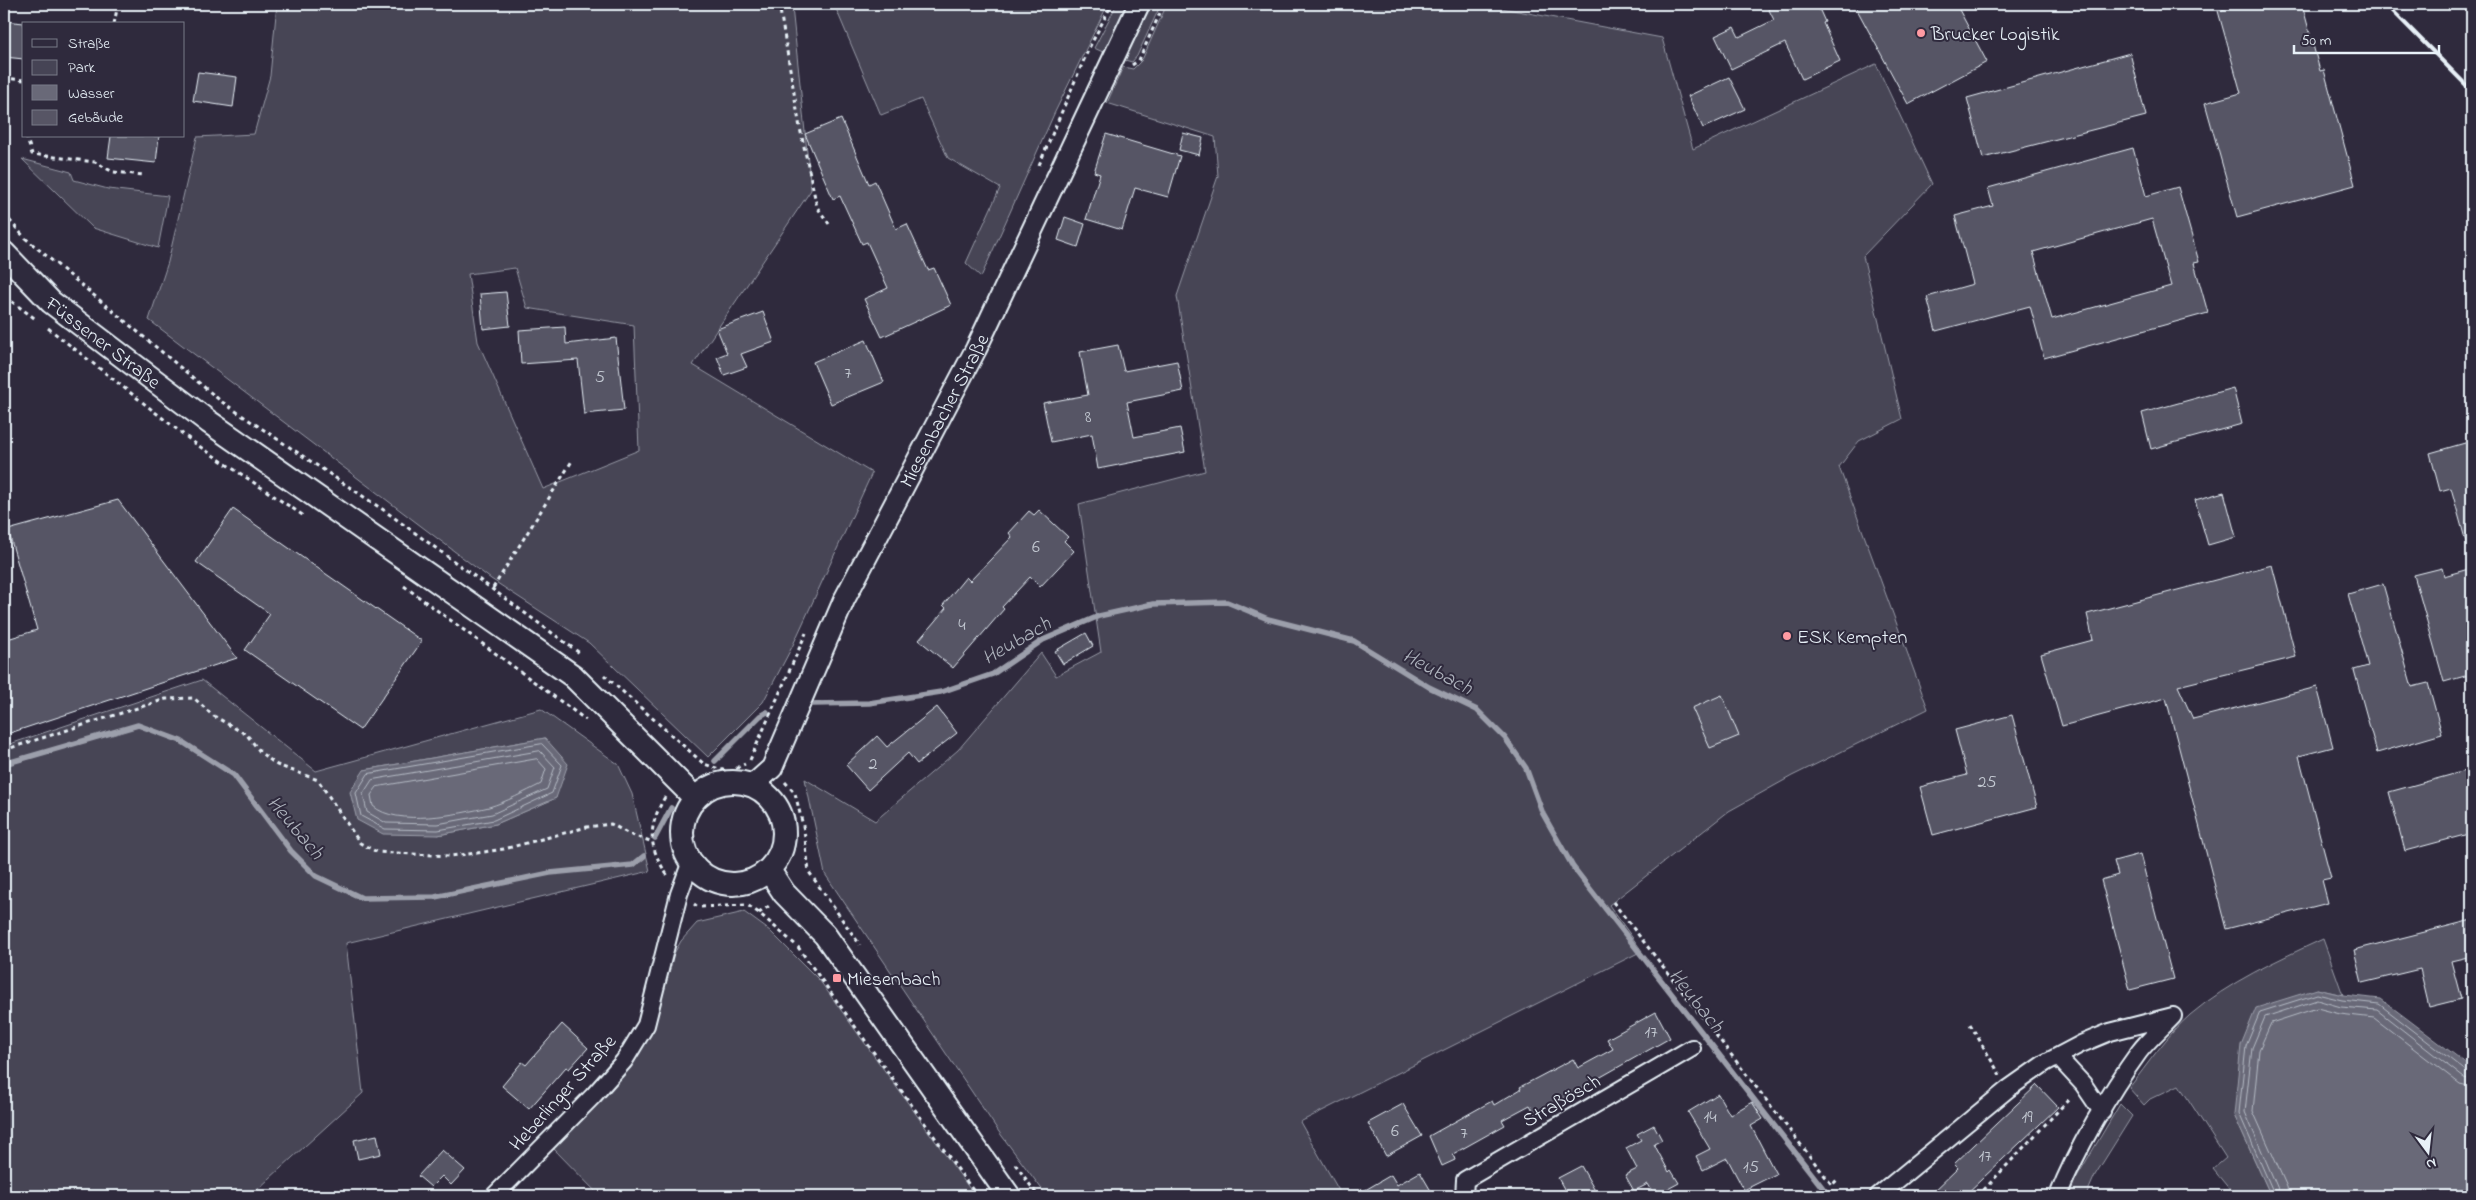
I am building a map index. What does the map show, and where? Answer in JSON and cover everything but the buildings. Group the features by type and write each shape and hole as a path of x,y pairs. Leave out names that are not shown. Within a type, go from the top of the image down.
{"main road":[{"name":"Füssener Straße","path":"4,253 51,302 209,422 573,676 695,798"},
{"path":"741,782 752,786 772,800 780,812 784,825 781,852 769,870 759,878 740,884 714,882 699,873 690,864 682,843 683,817 695,798 707,788 722,783 741,782"},
{"path":"769,870 784,893 825,935 1008,1196"}],"street":[{"name":"Miesenbacher Straße","path":"752,786 772,768 844,600 976,349 1126,28 1139,4"},
{"name":"Heberlinger Straße","path":"494,1196 593,1096 624,1061 646,1025 680,894 690,864"},
{"path":"1878,1196 2008,1089 2045,1063 2081,1044 2110,1032 2173,1016 2140,1052 2102,1112 2058,1196"},
{"name":"Straßösch","path":"1464,1196 1465,1180 1692,1048"},
{"path":"2058,1057 2083,1084 2102,1112"}],"path":[{"path":"114,22 118,4"},
{"path":"779,4 800,128 817,207 829,224"},
{"path":"1035,174 1088,48 1112,4"},
{"path":"4,78 22,80"},
{"path":"27,138 32,154 95,162 113,172 144,175"},
{"path":"4,214 25,238 222,402 385,511 493,588 586,659"},
{"path":"4,299 11,300 193,442 309,520"},
{"path":"493,588 572,461"},
{"path":"399,582 589,723"},
{"path":"601,672 704,764 729,772 750,761 809,626"},
{"path":"4,750 166,699 194,698 212,715 247,735 261,753 277,765 318,780 360,843 377,852 450,856 477,853 504,849 587,827 611,824 629,834 653,842"},
{"path":"750,761 772,768 795,792 804,830 809,872 864,950"},
{"path":"658,792 664,799 652,825 653,842 659,863 680,894 698,907 747,905 798,947 977,1196"},
{"path":"1612,902 1832,1184 1837,1180"},
{"path":"1970,1024 2008,1089"},
{"path":"1978,1196 2083,1084"},
{"path":"1010,1158 1038,1196"}],"green space":[{"path":"277,4 803,4 792,7 811,190 693,365 872,473 792,647 763,702 708,757 589,643 491,579 149,320 168,262 197,137 254,134 270,76","holes":["515,268 527,308 634,325 639,450 543,489 478,342 468,274"]},
{"path":"834,4 1108,4 1054,114 981,277 966,263 1000,188 948,158 921,99 881,115"},
{"path":"1117,4 1128,4 1103,52 1094,48"},
{"path":"1151,4 1161,4 1137,56 1132,62 1125,60"},
{"path":"1167,4 1480,4 1662,38 1693,149 1876,64 1932,184 1863,256 1902,419 1859,441 1839,467 1928,709 1792,776 1729,811 1609,905 1642,951 1300,1122 1342,1196 1047,1196 999,1132 825,874 805,779 875,821 958,750 1041,653 1056,676 1101,652 1079,504 1205,471 1177,296 1218,176 1215,137 1107,103 1123,67 1133,69 1142,60"},
{"path":"22,159 71,172 74,180 108,189 168,196 158,248 93,228"},
{"path":"202,680 316,771 541,709 618,764 632,794 650,871 346,943 363,1093 257,1190 263,1196 4,1196 4,746","holes":["545,738 556,798 496,824 438,835 364,770"]},
{"path":"744,912 770,931 820,981 975,1196 600,1196 552,1147 631,1065 666,968 681,941 697,923"},
{"path":"2323,939 2343,995 2317,989 2234,1115 2271,1196 2235,1196 2213,1169 2226,1158 2179,1085 2150,1099 2144,1105 2129,1088 2173,1032 2205,1003 2254,972"},
{"path":"2120,1104 2132,1116 2095,1175 2086,1196 2069,1196 2075,1180"}],"water":[{"path":"545,738 568,764 556,798 496,824 438,835 383,834 357,820 350,792 364,770"},
{"path":"2317,989 2343,995 2381,999 2467,1064 2472,1071 2472,1196 2271,1196 2234,1115 2241,1045 2256,1008"}],"waterway":[{"name":"Heubach","path":"813,704 869,703 941,692 993,674 1043,640 1099,616 1153,604 1227,602 1268,619 1354,641 1429,687 1477,710 1505,738 1526,768 1543,814 1573,867 1829,1196"},
{"name":"Heubach","path":"715,761 760,716 767,712"},
{"name":"Heubach","path":"4,764 138,725 181,741 234,775 291,851 316,876 362,898 435,897 550,873 633,865 644,856"},
{"name":"Heubach","path":"655,838 671,808"}],"railway":[{"path":"2386,4 2472,91"}],"place":[{"name":"Brucker Logistik","path":"1921,33"},
{"name":"ESK Kempten","path":"1787,636"},
{"name":"Miesenbach","path":"837,978"}]}
